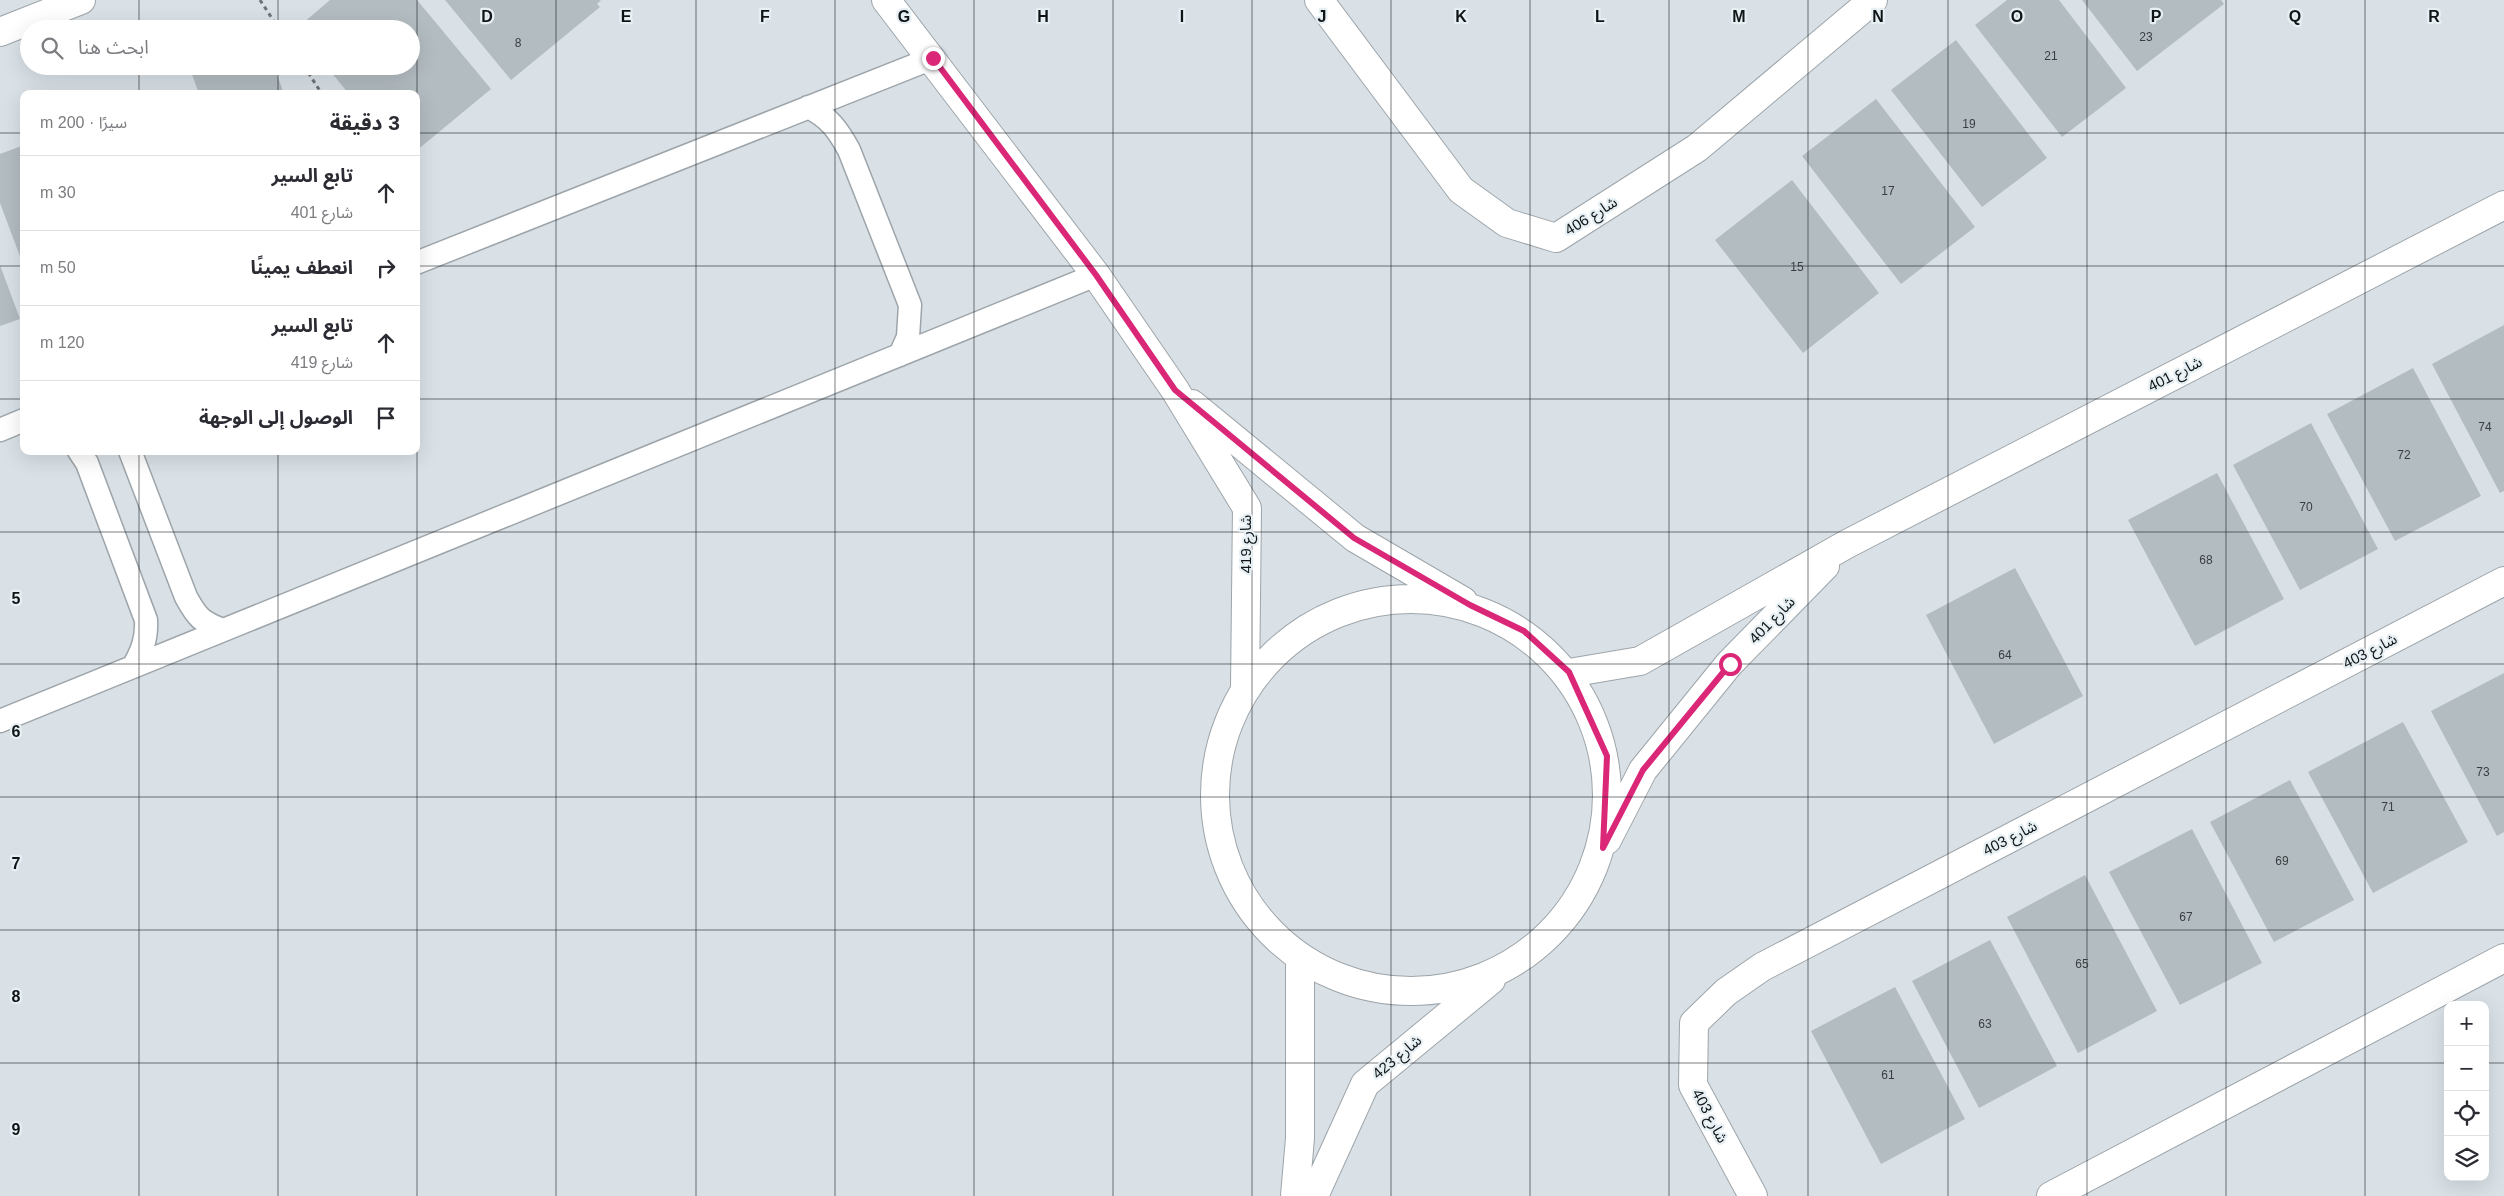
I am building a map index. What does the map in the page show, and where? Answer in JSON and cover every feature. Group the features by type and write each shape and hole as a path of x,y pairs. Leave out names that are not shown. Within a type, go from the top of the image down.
{"street":[{"path":"30,20 81,0"},
{"name":"شارع 419","path":"886,0 933,58 1096,275 1175,390 1247,508 1245,687"},
{"name":"شارع 406","path":"1319,0 1461,190 1507,223 1556,238 1697,148 1873,0"},
{"path":"0,32 20,24"},
{"name":"شارع 401","path":"1569,672 1640,661 1847,544 2504,205"},
{"name":"شارع 419","path":"1175,390 1354,538 1470,605 1524,631 1569,672"},
{"name":"شارع 401","path":"1502,971 1566,920 1643,770 1730,664 1847,544"},
{"name":"شارع 403","path":"1753,1196 1693,1085 1694,1023 1726,992 1762,967 2504,581"},
{"path":"1470,605 1381,599 1298,632 1245,687 1216,758 1216,834 1246,905 1300,959 1364,987 1434,992 1502,971"},
{"path":"1569,672 1607,756 1603,848"},
{"path":"2052,1196 2504,958"},
{"path":"1295,1196 1300,1128 1300,959"},
{"name":"شارع 423","path":"1314,1196 1365,1084 1502,971"}],"lane":[{"path":"420,261 933,58"},
{"path":"808,107 824,115 836,126 849,150 910,306 908,337 900,355"},
{"path":"0,721 1096,275"},
{"path":"0,430 20,422"},
{"path":"81,455 146,620 143,648 133,667"},
{"path":"132,455 186,597 197,617 208,625 223,630"}],"path":[{"path":"260,0 273,20"},
{"path":"310,75 319,90"}],"building":[{"path":"330,0 417,0 491,89 420,148 420,90 346,90 333,75 420,75 420,20 307,20"},
{"path":"445,0 601,0 597,4 600,7 511,80"},
{"path":"2007,0 2059,0 2126,88 2062,137 1975,25"},
{"path":"2082,0 2221,0 2224,4 2137,71"},
{"path":"1956,40 2047,158 1982,207 1891,90"},
{"path":"192,75 277,75 283,90 198,90"},
{"path":"1876,99 1975,227 1901,284 1802,156"},
{"path":"20,146 20,256 0,203 0,154"},
{"path":"1792,180 1879,293 1803,353 1715,240"},
{"path":"0,265 20,319 0,326"},
{"path":"2504,325 2504,491 2500,493 2432,364"},
{"path":"2413,368 2481,496 2395,541 2327,414"},
{"path":"2311,423 2378,549 2300,590 2233,465"},
{"path":"2217,473 2284,599 2195,646 2128,520"},
{"path":"2015,568 2083,696 1994,744 1926,615"},
{"path":"2504,673 2504,832 2497,836 2431,711"},
{"path":"2403,722 2468,842 2373,893 2308,772"},
{"path":"2290,780 2354,900 2274,942 2210,822"},
{"path":"2192,829 2262,963 2180,1005 2109,872"},
{"path":"2085,875 2157,1011 2078,1053 2007,917"},
{"path":"1990,940 2057,1066 1979,1108 1912,981"},
{"path":"1895,987 1965,1119 1881,1164 1811,1031"}],"route":[{"path":"933,58 1096,275 1175,390 1354,538 1470,605 1524,631 1569,672 1607,756 1603,848 1643,770 1730,664"}]}
